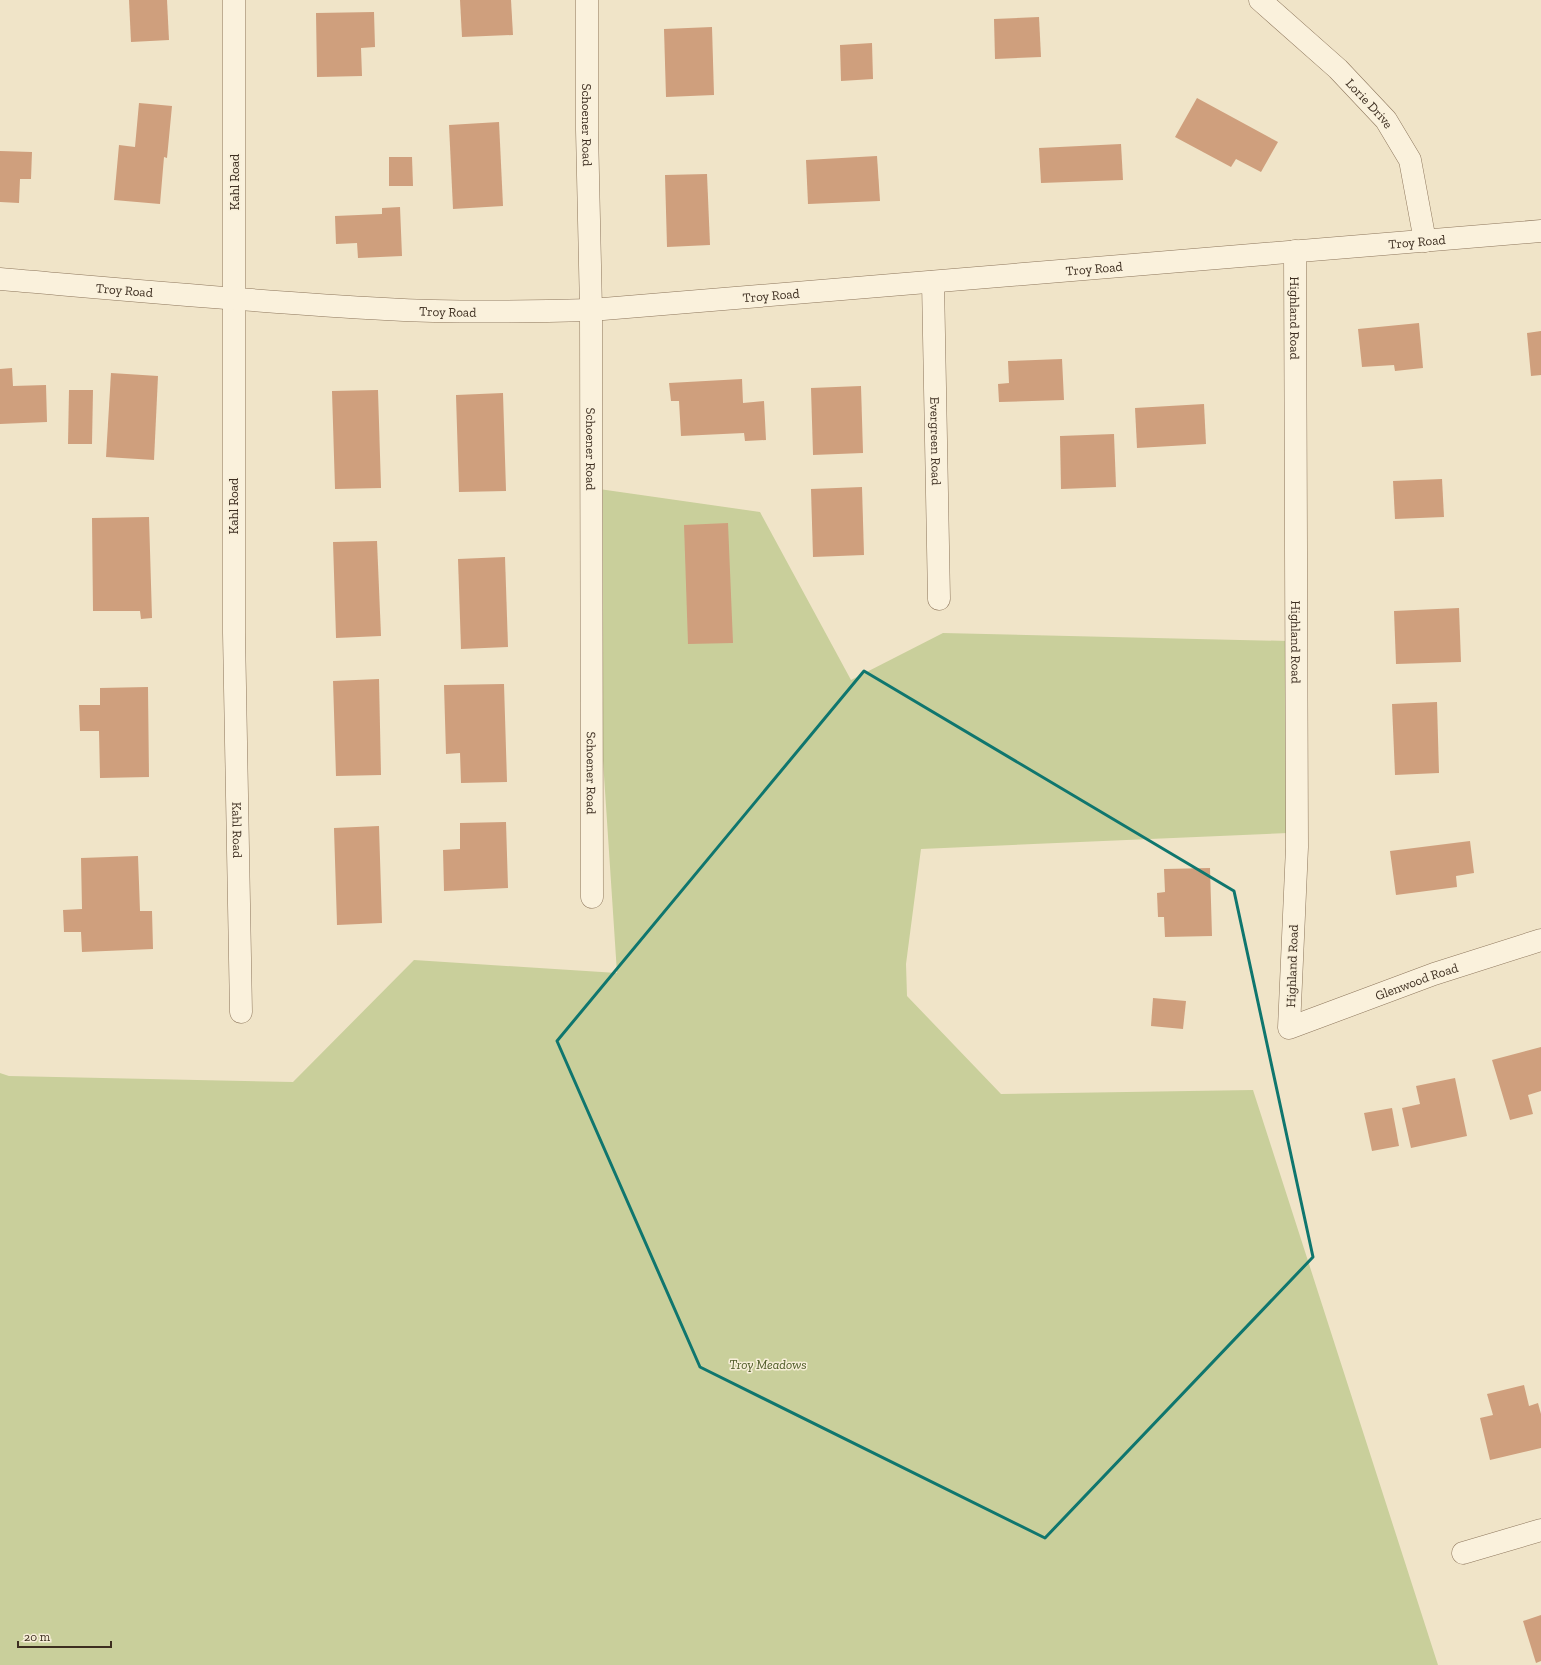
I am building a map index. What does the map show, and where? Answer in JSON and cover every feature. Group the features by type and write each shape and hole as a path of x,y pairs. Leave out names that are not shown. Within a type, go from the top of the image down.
{"street":[{"name":"Kahl Road","path":"234,0 234,633 241,1012"},
{"name":"Schoener Road","path":"587,0 587,130 591,310 592,898"},
{"name":"Lorie Drive","path":"1260,0 1338,69 1386,120 1410,160 1425,241"},
{"name":"Troy Road","path":"0,279 233,299 387,309 514,312 591,310 1541,231"},
{"name":"Highland Road","path":"1293,1026 1289,1028 1297,847 1295,252"},
{"name":"Evergreen Road","path":"933,282 939,598"},
{"name":"Glenwood Road","path":"1293,1026 1434,974 1541,940"},
{"path":"1463,1553 1541,1530"}],"highlighted area":[{"path":"864,671 1234,891 1313,1257 1045,1538 700,1367 557,1041"}],"green space":[{"name":"Troy Meadows","path":"585,487 760,512 851,680 943,633 1288,641 1288,833 921,849 906,964 907,996 1001,1094 1253,1090 1438,1665 0,1665 0,1073 9,1076 293,1082 414,960 617,973"}],"building":[{"path":"129,0 167,0 169,40 131,42"},
{"path":"460,0 511,0 513,35 462,37"},
{"path":"374,12 375,47 361,48 362,76 317,77 316,13"},
{"path":"1039,17 1041,57 995,59 994,19"},
{"path":"712,27 714,95 666,97 664,29"},
{"path":"872,43 873,79 841,81 840,45"},
{"path":"1197,98 1278,142 1261,172 1236,159 1231,167 1175,137"},
{"path":"139,103 172,106 167,158 164,157 160,204 114,200 119,145 135,147"},
{"path":"499,122 503,206 453,209 449,125"},
{"path":"1121,144 1123,180 1041,183 1039,148"},
{"path":"0,151 32,152 31,179 20,179 19,203 0,202"},
{"path":"877,156 880,201 808,204 806,160"},
{"path":"389,157 412,157 413,186 389,186"},
{"path":"707,174 710,245 667,247 665,175"},
{"path":"400,207 402,256 358,258 357,243 336,244 335,216 382,214 382,208"},
{"path":"1419,323 1423,368 1395,371 1394,365 1362,367 1358,329"},
{"path":"1541,331 1541,375 1531,376 1527,333"},
{"path":"1062,359 1064,400 999,402 998,384 1009,383 1008,361"},
{"path":"12,368 13,386 46,385 47,422 0,424 0,369"},
{"path":"111,373 158,376 154,460 106,457"},
{"path":"742,379 743,403 764,401 766,440 745,441 744,433 681,436 679,401 671,401 669,383"},
{"path":"861,386 863,453 813,455 811,388"},
{"path":"69,390 93,390 92,444 68,444"},
{"path":"378,390 381,488 335,489 332,391"},
{"path":"503,393 506,491 459,492 456,395"},
{"path":"1204,404 1206,444 1137,448 1135,408"},
{"path":"1114,434 1116,487 1061,489 1060,436"},
{"path":"1442,479 1444,517 1395,519 1393,481"},
{"path":"862,487 864,555 813,557 811,489"},
{"path":"149,517 152,618 141,619 140,611 93,611 92,518"},
{"path":"728,523 733,643 688,644 684,525"},
{"path":"377,541 381,636 336,638 333,542"},
{"path":"505,557 508,647 461,649 458,559"},
{"path":"1459,608 1461,662 1396,664 1394,611"},
{"path":"379,679 381,775 336,776 333,681"},
{"path":"504,684 507,782 461,783 460,753 446,754 444,685"},
{"path":"148,687 149,777 100,778 99,731 80,731 79,705 100,705 100,688"},
{"path":"1437,702 1439,773 1395,775 1392,704"},
{"path":"506,822 508,888 444,891 443,850 460,849 460,823"},
{"path":"379,826 382,923 337,925 334,828"},
{"path":"1470,841 1474,873 1456,876 1457,887 1396,895 1390,851"},
{"path":"138,856 140,911 152,911 153,949 82,952 81,932 64,932 63,910 82,909 81,858"},
{"path":"1210,868 1212,936 1165,937 1164,917 1158,917 1157,893 1165,892 1164,869"},
{"path":"1153,998 1186,1001 1183,1029 1151,1026"},
{"path":"1541,1047 1541,1091 1528,1095 1533,1114 1510,1120 1492,1060"},
{"path":"1455,1078 1467,1136 1411,1148 1402,1108 1420,1104 1416,1086"},
{"path":"1392,1108 1399,1146 1372,1151 1364,1113"},
{"path":"1524,1385 1529,1406 1538,1403 1541,1414 1541,1448 1490,1460 1480,1418 1493,1415 1487,1394"},
{"path":"1541,1615 1541,1661 1536,1663 1523,1621"}]}
